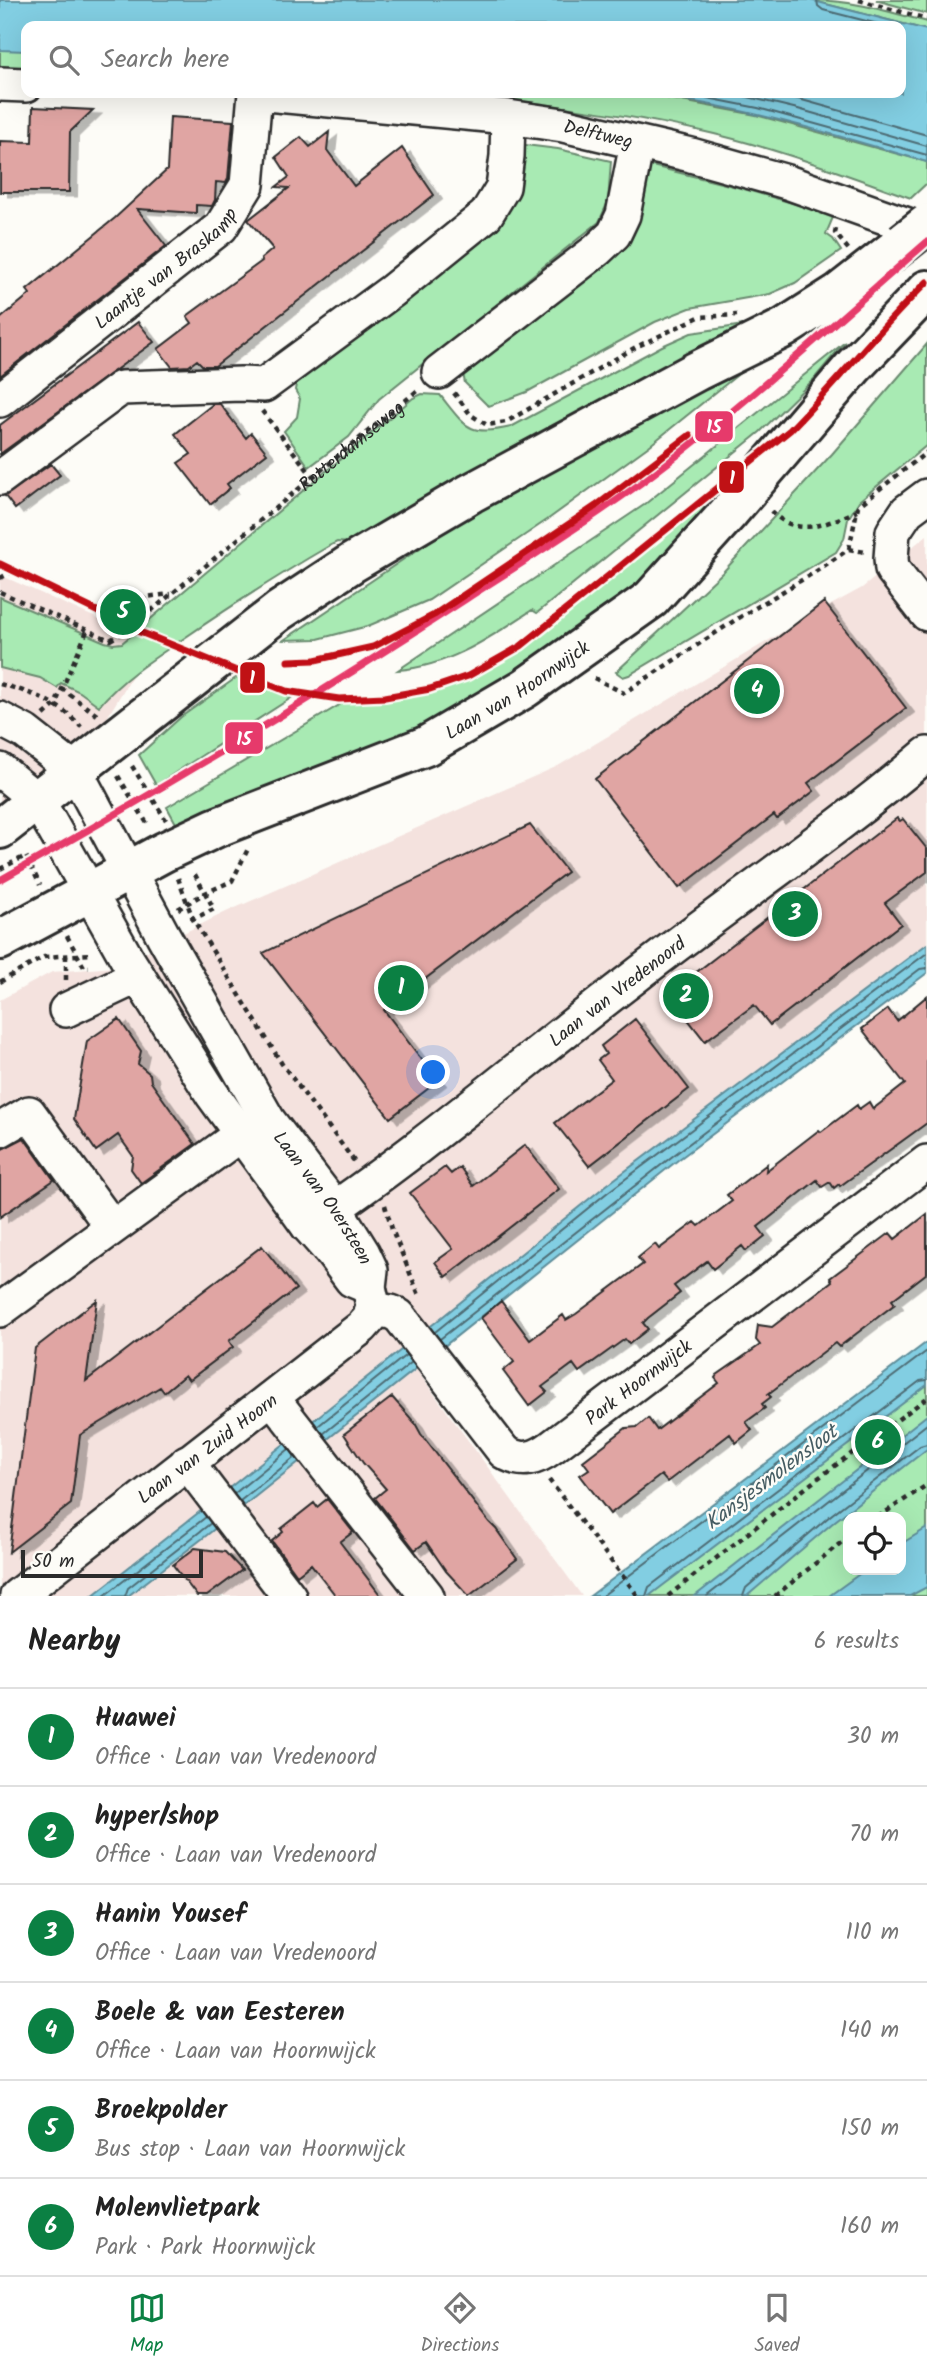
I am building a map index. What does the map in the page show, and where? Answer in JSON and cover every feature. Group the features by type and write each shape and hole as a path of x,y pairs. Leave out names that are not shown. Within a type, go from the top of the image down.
{"main road":[{"path":"0,829 279,611 352,563 483,486 697,371 784,328 839,293 919,233"},
{"name":"Laan van Hoornwijck","path":"0,940 215,828 426,746 525,688 651,599 854,366 927,290"}],"street":[{"path":"0,84 21,85"},
{"name":"Laantje van Braskamp","path":"0,400 221,227 247,186 256,98"},
{"name":"Delftweg","path":"308,98 508,117 563,125 691,155 786,182 919,233"},
{"path":"0,478 121,388 252,385 391,291 485,215 503,187 508,117"},
{"path":"439,372 614,234 623,215 637,143"},
{"path":"927,496 908,511 893,532 892,569 927,614"},
{"path":"0,719 25,732 76,772"},
{"name":"Laan van Vredenoord","path":"321,1217 383,1175 632,978 927,754"},
{"path":"0,770 38,801"},
{"name":"Laan van Oversteen","path":"76,772 321,1217 331,1252 352,1280 371,1298"},
{"name":"Laan van Oversteen","path":"38,801 138,976 212,1094 241,1134 321,1217"},
{"path":"66,1010 138,976"},
{"path":"0,1130 29,1113 113,1227"},
{"path":"0,1310 241,1134"},
{"name":"Park Hoornwijck","path":"542,1454 927,1162"},
{"path":"371,1298 399,1316 504,1452 523,1459 542,1454"},
{"name":"Laan van Zuid Hoorn","path":"17,1596 187,1462 281,1410 370,1318 371,1298"},
{"path":"281,1410 427,1596"},
{"path":"187,1462 289,1596"}],"path":[{"path":"859,0 927,19"},
{"path":"835,230 845,245"},
{"path":"439,372 471,415 487,425 506,422 636,346 699,317 745,315"},
{"name":"Rotterdamseweg","path":"128,630 439,372"},
{"path":"252,385 313,477"},
{"path":"594,678 624,693 849,549 858,506 927,452"},
{"path":"771,511 782,522 797,526 820,526 857,511"},
{"path":"0,578 19,569"},
{"path":"0,592 110,640 128,630 129,619 143,596 172,594"},
{"path":"61,688 87,631"},
{"path":"0,684 22,690 55,705 79,723"},
{"path":"125,785 148,824"},
{"path":"178,876 193,919 302,1095"},
{"path":"0,982 44,957 97,953"},
{"path":"66,956 66,977"},
{"path":"668,1596 817,1479 927,1398"},
{"path":"542,1454 542,1470 638,1596"},
{"path":"886,1512 927,1485"},
{"path":"775,1596 843,1541"}],"shaded area":[{"path":"927,535 927,944 604,1187 407,1357 582,1596 0,1596 0,1000 52,972 115,967 226,912 558,766 796,624 862,588"},
{"path":"0,575 152,643 105,721 0,806"}],"green space":[{"path":"810,0 855,4 883,10 927,22 927,30 906,25 906,21 892,21"},
{"path":"876,0 927,0 927,14 879,1"},
{"path":"0,49 21,50 21,72 0,71"},
{"path":"491,98 666,98 756,115 927,162 927,183 911,198 724,136 542,104"},
{"path":"517,144 558,149 611,161 608,202 599,222 379,399 349,437 309,467 284,431 297,417 300,399 295,390 297,379 492,222"},
{"path":"648,165 834,215 826,234 841,251 795,283 770,294 690,308 655,322 527,392 489,406 486,404 465,383 463,374 625,243 639,216"},
{"path":"750,324 351,543 337,542 329,546 255,591 150,662 128,678 99,706 80,692 61,683 57,688 40,678 0,668 0,597 105,642 122,643 413,398 422,394 440,395 463,422 476,430 511,427 691,333"},
{"path":"845,342 814,379 760,432 537,613 532,610 452,657 416,668 398,670 644,505"},
{"path":"927,344 927,445 859,501 848,519 844,539 836,552 629,675 623,677 616,672 723,572 832,454"},
{"path":"772,347 649,446 547,520 429,600 368,626 318,639 284,640 475,511"},
{"path":"784,432 620,608 463,712 297,779 226,803 178,827 167,807 348,700 393,699 396,695 449,680 490,664 549,624 645,541"},
{"path":"240,675 302,691 156,785 139,755 181,717"},
{"path":"927,1366 927,1596 628,1596"}],"water":[{"path":"0,0 810,0 892,21 21,21 21,51 0,50"},
{"path":"906,25 927,30 927,162 817,130 669,98 906,98"},
{"path":"927,944 927,973 678,1160 128,1596 92,1596 604,1187"},
{"name":"Kansjesmolensloot","path":"927,1342 927,1385 649,1596 590,1596"},
{"path":"927,1415 927,1449 843,1512 747,1596 695,1596"},
{"path":"927,1528 927,1587 910,1596 829,1596 858,1575 906,1575 906,1541"}],"building":[{"path":"33,107 93,110 70,132 69,192 0,192 0,141 32,142"},
{"path":"170,117 233,121 228,179 226,183 216,182 212,206 196,205 196,213 137,209 166,246 0,376 0,319 30,294 27,290 115,218 167,170"},
{"path":"329,132 327,150 354,186 402,148 434,195 215,366 203,366 197,360 189,366 172,367 158,349 192,323 187,316 262,261 273,249 248,220 289,188 276,187 289,177 276,157 301,137 310,147"},
{"path":"138,322 154,342 0,454 0,425"},
{"path":"213,404 220,404 246,438 251,433 267,453 227,484 230,488 210,504 178,463 191,454 175,434"},
{"path":"51,464 60,475 15,509 5,496"},
{"path":"824,602 906,708 808,783 814,791 777,819 774,815 679,888 595,779"},
{"path":"897,818 900,821 903,819 927,849 927,872 885,903 901,924 770,1025 754,1005 705,1041 668,994"},
{"path":"530,825 567,872 384,1010 438,1081 390,1118 263,953"},
{"path":"927,996 927,1123 840,1186 839,1184 834,1188 830,1182 822,1187 817,1180 758,1227 765,1236 746,1251 742,1246 713,1269 707,1261 674,1286 680,1293 643,1323 648,1329 629,1344 625,1339 579,1372 573,1364 542,1387 547,1392 529,1406 503,1371 514,1362 481,1318 501,1301 530,1340 563,1315 566,1320 576,1314 643,1264 638,1258 655,1244 659,1249 695,1222 699,1226 732,1201 727,1195 767,1164 766,1171 857,1105 859,1109 869,1102 873,1109 905,1084 862,1029 888,1009 897,1021"},
{"path":"119,1019 141,1051 138,1064 150,1074 151,1082 195,1144 141,1183 131,1169 133,1156 118,1135 96,1151 74,1119 87,1041"},
{"path":"635,1019 689,1089 589,1166 555,1123 612,1079 598,1060 606,1054 601,1046"},
{"path":"24,1138 54,1180 0,1217 0,1150"},
{"path":"525,1145 559,1189 446,1277 435,1262 453,1249 410,1193 445,1167 451,1174 460,1167 473,1186"},
{"path":"927,1214 927,1273 892,1300 895,1304 839,1347 835,1343 768,1394 771,1397 762,1404 765,1408 746,1422 752,1430 736,1443 730,1434 667,1482 661,1475 610,1514 580,1475 589,1469 583,1461 626,1428 637,1427 648,1418 657,1430 719,1383 715,1378 717,1375 760,1345 756,1340 758,1325 772,1327 832,1281 830,1278 890,1233 895,1239"},
{"path":"262,1246 296,1289 229,1341 233,1347 189,1380 185,1375 164,1392 160,1387 80,1435 71,1504 9,1552 35,1348 97,1300 86,1381"},
{"path":"392,1397 415,1423 517,1559 469,1596 446,1571 426,1542 415,1550 375,1498 386,1489 363,1463 344,1434"},
{"path":"327,1499 353,1532 340,1542 381,1596 336,1596 311,1564 297,1575 272,1541 283,1532 281,1529 314,1503 317,1507"},
{"path":"195,1548 225,1552 242,1570 207,1596 197,1596 173,1565"}],"transit line":[{"name":"15","path":"0,880 294,708 620,498 751,396 927,242"},
{"name":"1","path":"0,564 140,632 286,691 339,699 385,697 430,689 468,676 521,646 790,430 927,282"},
{"name":"1","path":"288,661 315,660 373,647 434,615 596,506 690,435"}],"place":[{"name":"Broekpolder","path":"123,612"},
{"name":"Boele & van Eesteren","path":"757,691"},
{"name":"Hanin Yousef","path":"795,914"},
{"name":"Huawei","path":"401,988"},
{"name":"hyper/shop","path":"686,996"},
{"name":"Molenvlietpark","path":"878,1442"}]}
